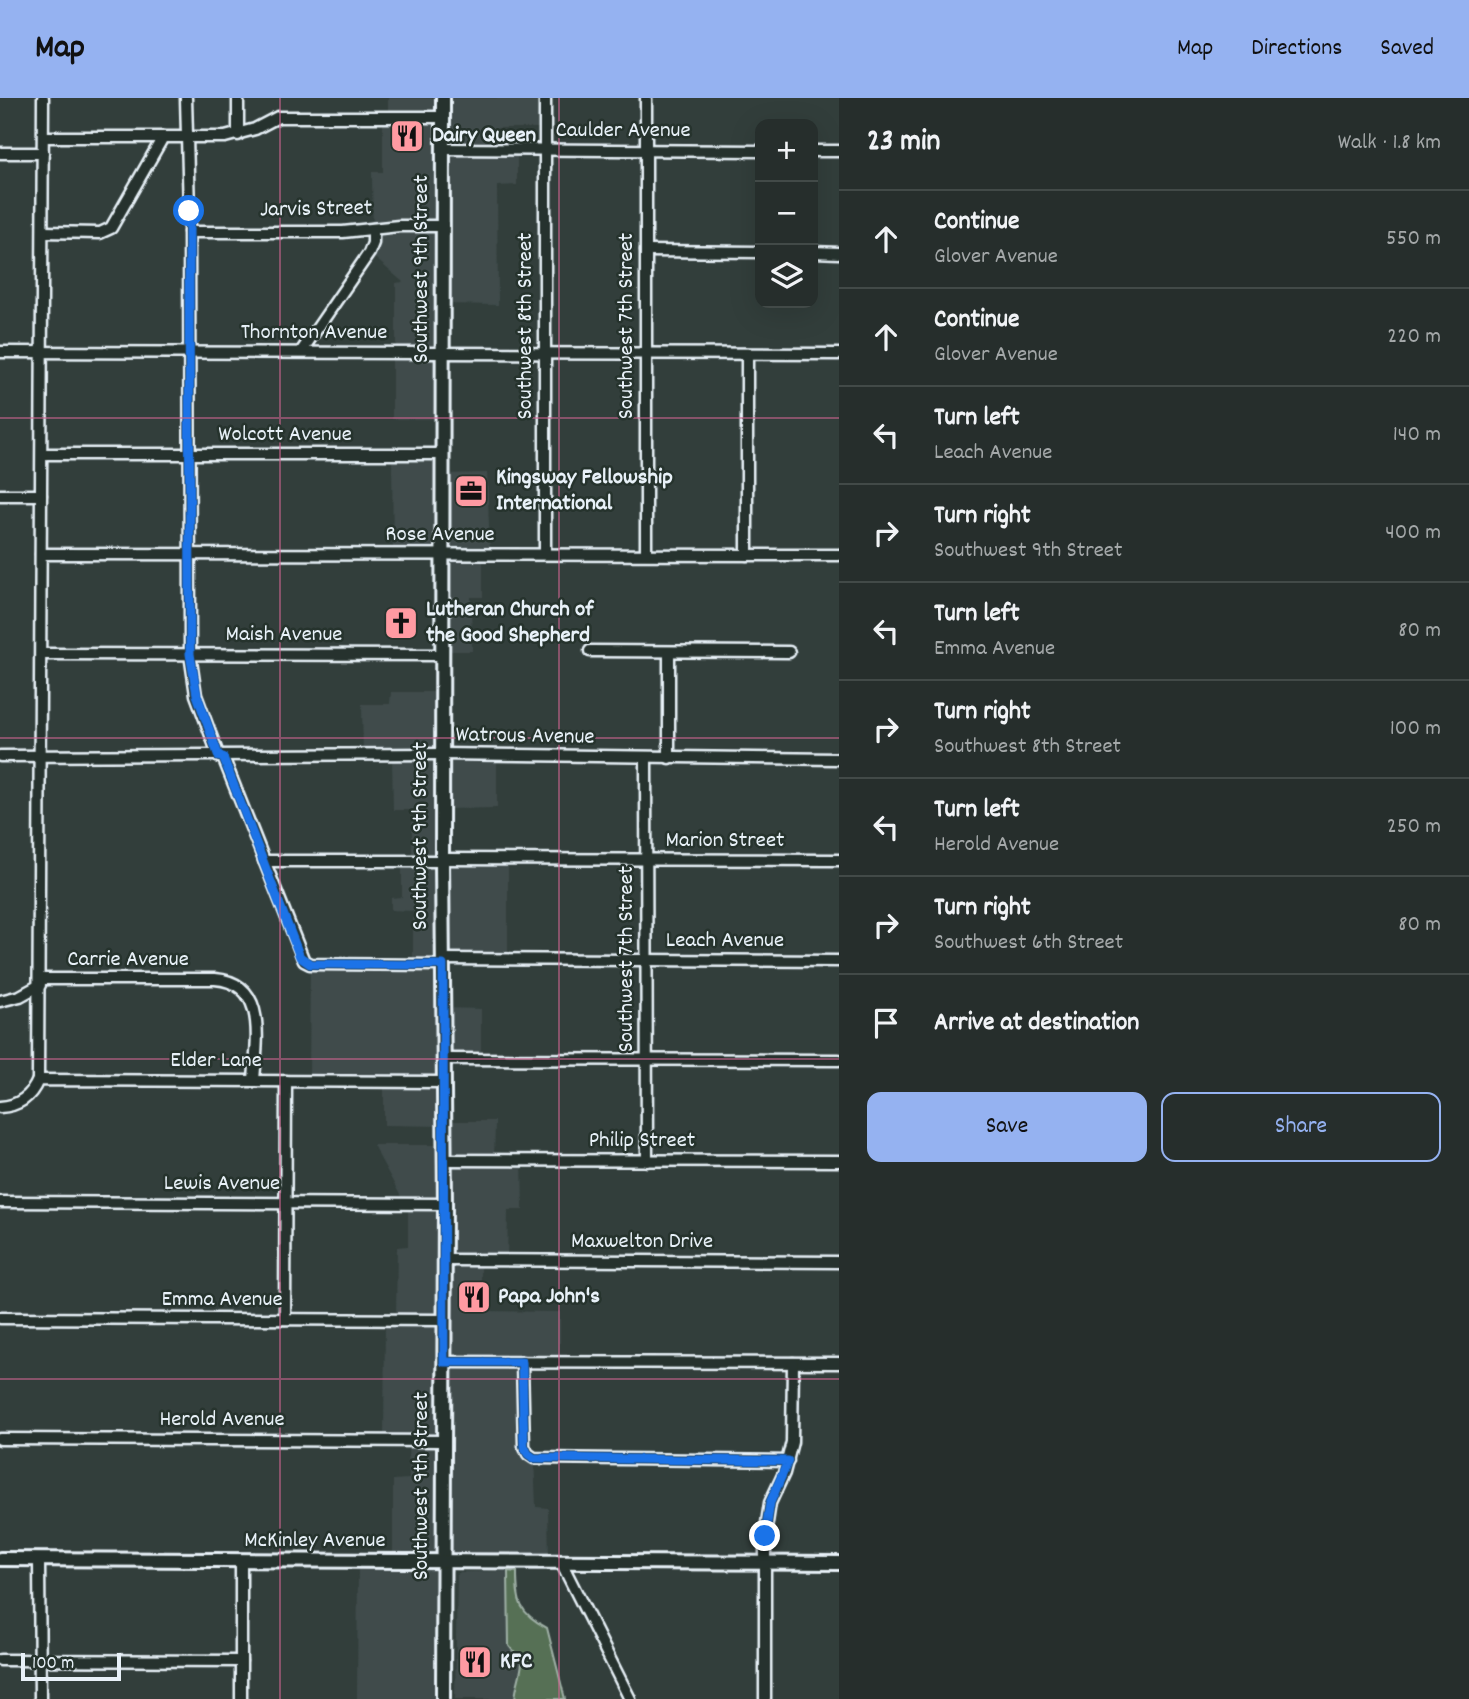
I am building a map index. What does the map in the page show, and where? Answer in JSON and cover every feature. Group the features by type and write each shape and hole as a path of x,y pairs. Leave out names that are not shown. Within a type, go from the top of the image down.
{"main road":[{"name":"Southwest 9th Street","path":"443,98 443,1699"},
{"name":"McKinley Avenue","path":"0,1559 839,1563"}],"street":[{"path":"0,1107 16,1104 26,1098 38,1080 43,98"},
{"path":"186,98 191,454 190,654 197,695 264,861"},
{"path":"238,98 238,135"},
{"name":"Southwest 8th Street","path":"545,98 545,554"},
{"name":"Southwest 7th Street","path":"646,98 646,554"},
{"path":"43,137 238,135 278,117 443,117"},
{"path":"43,232 100,233 111,228 163,137"},
{"name":"Caulder Avenue","path":"443,149 755,151"},
{"path":"818,151 839,151"},
{"path":"0,153 43,153"},
{"name":"Jarvis Street","path":"189,232 343,232 443,226"},
{"path":"301,352 369,253 373,243 373,229"},
{"path":"646,251 755,252"},
{"path":"818,252 839,253"},
{"name":"Thornton Avenue","path":"0,352 839,354"},
{"path":"747,354 747,555"},
{"name":"Wolcott Avenue","path":"42,454 443,454"},
{"path":"0,495 41,495"},
{"name":"Rose Avenue","path":"41,554 839,555"},
{"path":"590,651 789,652"},
{"path":"669,652 669,758"},
{"name":"Maish Avenue","path":"41,654 443,655"},
{"name":"Watrous Avenue","path":"0,756 442,754 839,759"},
{"name":"Southwest 7th Street","path":"646,758 647,1161"},
{"name":"Marion Street","path":"264,861 839,860"},
{"name":"Leach Avenue","path":"264,861 300,957 310,964 839,961"},
{"name":"Carrie Avenue","path":"0,1001 20,996 40,982 215,979 237,984 251,1000 256,1027 254,1081"},
{"path":"444,1059 839,1060"},
{"name":"Elder Lane","path":"38,1080 444,1082"},
{"path":"285,1319 286,1081"},
{"name":"Philip Street","path":"444,1160 839,1161"},
{"name":"Lewis Avenue","path":"0,1202 445,1204"},
{"name":"Maxwelton Drive","path":"444,1260 839,1262"},
{"name":"Emma Avenue","path":"0,1318 444,1320"},
{"path":"444,1362 839,1363"},
{"path":"522,1362 524,1446 534,1458 788,1461"},
{"path":"765,1699 767,1514 788,1461 794,1426 793,1363"},
{"name":"Herold Avenue","path":"0,1438 443,1441"},
{"path":"39,1559 40,1699"},
{"path":"241,1561 241,1699"},
{"path":"561,1562 630,1699"},
{"path":"0,1660 241,1661"}],"shaded area":[{"path":"388,98 545,98 545,128 497,128 497,150 517,150 517,185 497,186 498,305 444,304 444,419 392,419 396,283 403,282 369,253 373,243 372,172 383,172 383,117 388,116"},
{"path":"392,454 443,454 444,474 487,473 490,554 483,554 483,597 471,597 472,651 443,651 443,554 393,554"},
{"path":"391,692 443,692 442,754 497,755 497,808 442,809 442,858 508,859 508,959 443,959 443,1008 481,1009 481,1059 444,1059 445,1121 495,1121 494,1160 522,1160 523,1210 508,1210 507,1261 481,1261 481,1311 560,1312 560,1362 522,1362 524,1446 534,1458 536,1507 548,1508 549,1562 443,1562 443,1699 357,1699 358,1563 393,1562 393,1480 409,1479 408,1440 384,1440 385,1320 396,1319 397,1247 408,1246 408,1205 373,1145 444,1145 444,1126 384,1125 384,1082 309,1081 310,964 413,964 413,911 391,910 391,898 402,897 402,861 412,861 412,810 393,810 392,755 363,755 362,704 390,704"},
{"path":"508,1571 509,1646 522,1661 515,1699 455,1699 457,1574"}],"green space":[{"path":"508,1571 517,1572 519,1599 525,1612 547,1628 565,1699 515,1699 522,1662 509,1646"}],"place":[{"name":"Dairy Queen","path":"407,136"},
{"name":"Kingsway Fellowship International","path":"471,491"},
{"name":"Lutheran Church of the Good Shepherd","path":"401,623"},
{"name":"Papa John's","path":"474,1297"},
{"name":"KFC","path":"475,1662"}],"route":[{"path":"189,211 190,654 197,695 219,757 223,757 300,957 310,964 443,965 444,1362 522,1362 524,1446 534,1458 788,1461 770,1503 765,1536"}]}
